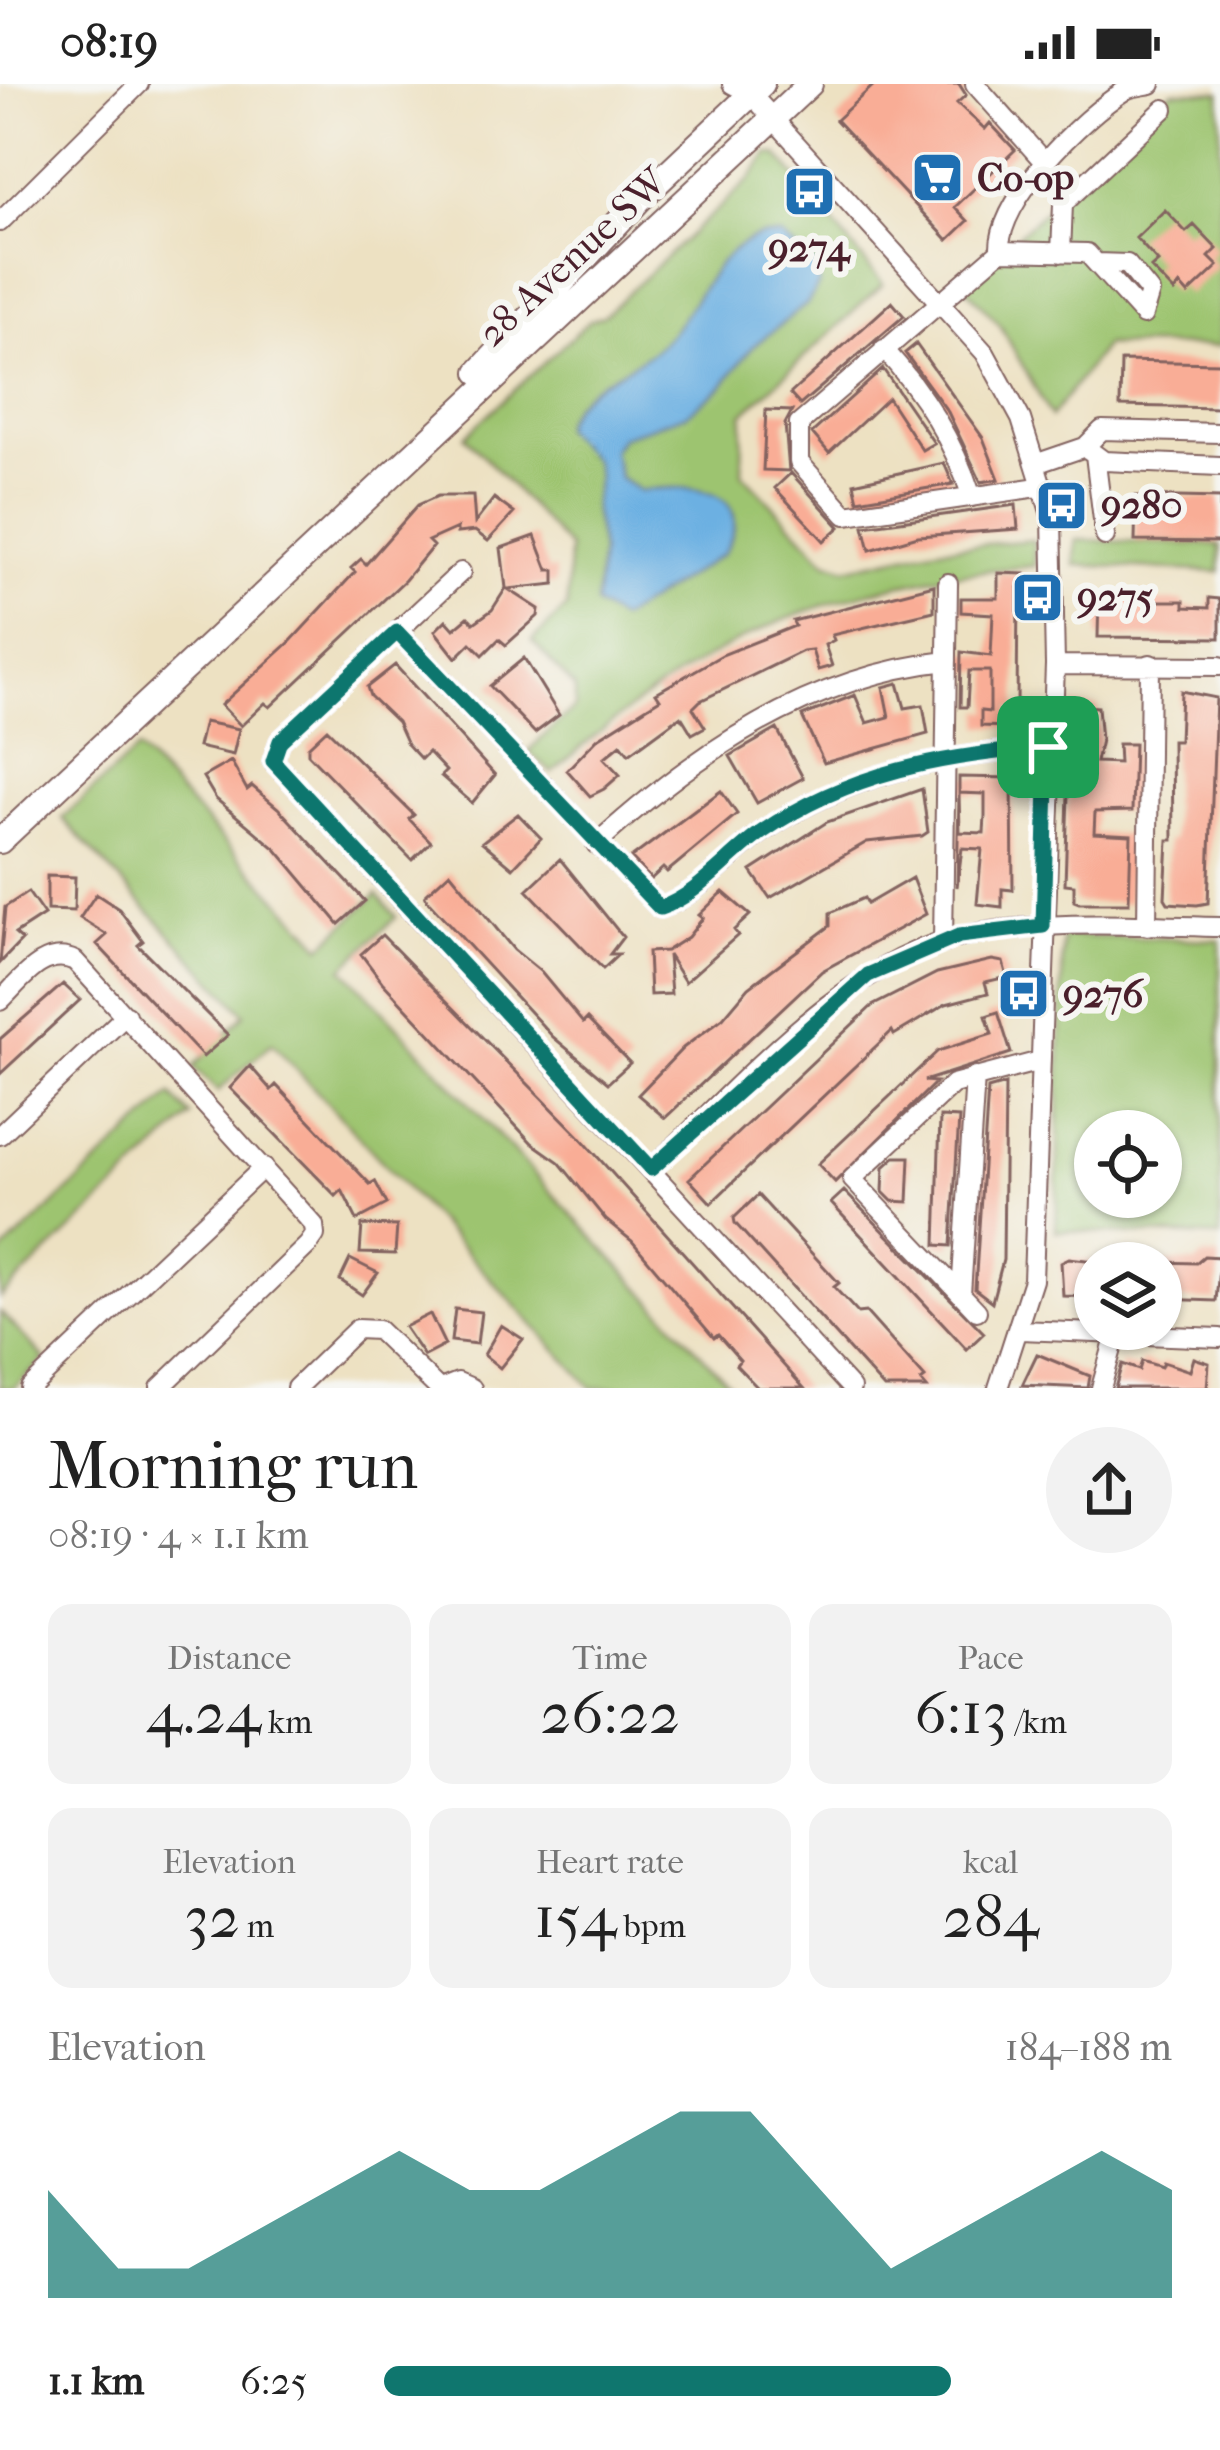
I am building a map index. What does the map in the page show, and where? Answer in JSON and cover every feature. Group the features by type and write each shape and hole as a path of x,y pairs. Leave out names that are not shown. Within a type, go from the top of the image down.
{"main road":[{"name":"28 Avenue SW","path":"0,841 810,84"},
{"name":"28 Avenue SW","path":"382,482 597,242 748,87"},
{"path":"578,300 728,134 748,87"}],"street":[{"path":"0,222 139,84"},
{"path":"975,84 1045,163"},
{"path":"1000,251 999,238 1032,174 1126,86 1151,84"},
{"path":"748,87 944,302 1005,385 1045,486 1055,554 1055,665 1048,747 1034,1280 998,1388"},
{"path":"1061,253 1064,203 1164,109"},
{"path":"1045,486 846,515 799,462 800,424 1000,251 1087,253 1096,263"},
{"path":"884,350 917,386 957,450 972,496"},
{"path":"1105,536 1090,451 1102,430 1220,433"},
{"path":"1038,463 1090,451 1104,461 1220,466"},
{"path":"461,572 280,741 273,761 851,1388"},
{"path":"943,943 948,584"},
{"path":"397,632 660,908 683,897 727,857 805,804 899,768 946,757 1048,747"},
{"path":"596,844 668,782 767,716 868,676 947,661"},
{"path":"1147,926 1150,664"},
{"path":"1055,665 1220,666"},
{"path":"651,1169 854,986 943,943 1043,926 1220,927"},
{"path":"0,1001 57,955 75,961 305,1211 315,1235 160,1388"},
{"path":"0,1135 126,1016"},
{"path":"977,1311 852,1179 953,1084 1040,1061"},
{"path":"961,1294 975,1077"},
{"path":"30,1388 264,1167"},
{"path":"296,1388 357,1329 379,1330 441,1388 458,1382 472,1388"},
{"path":"1020,1330 1074,1331"},
{"path":"1182,1335 1220,1338"},
{"path":"1101,1388 1112,1350"}],"green space":[{"path":"1172,91 1220,92 1220,346 1105,345 1051,417 1000,325 964,286"},
{"path":"768,154 778,155 883,284 743,414 742,473 826,561 846,568 938,548 1033,540 1035,566 896,585 774,624 662,686 552,773 528,751 575,707 575,688 532,641 567,607 569,548 465,436 590,320 603,316 750,179"},
{"path":"1076,540 1220,545 1220,572 1075,565"},
{"path":"138,749 322,946 377,894 396,917 343,968 733,1388 592,1388 272,1043 218,1091 193,1067 245,1014 62,818"},
{"path":"1063,936 1220,940 1220,1237 1056,1231"},
{"path":"171,1095 191,1116 0,1298 0,1255"},
{"path":"0,1312 45,1359 14,1388 0,1388"}],"water":[{"path":"762,236 781,236 818,267 819,284 807,304 752,347 722,387 687,414 621,437 613,450 619,477 640,491 677,488 713,494 734,515 733,532 723,554 619,620 595,605 601,551 593,505 598,477 594,461 562,428 579,399 661,344 730,253"}],"building":[{"name":"Co-op","path":"875,84 959,84 966,95 957,103 985,129 990,123 1015,150 955,207 968,221 948,240 836,120"},
{"path":"1165,210 1186,232 1194,225 1217,249 1209,257 1218,266 1188,294 1180,285 1174,292 1151,268 1158,262 1136,238"},
{"path":"892,302 904,316 800,405 790,394"},
{"path":"916,344 983,438 999,479 981,482 948,412 905,353"},
{"path":"1121,361 1220,363 1220,408 1120,406"},
{"path":"883,369 934,443 922,450 888,398 829,453 812,433"},
{"path":"766,410 792,411 785,424 789,471 763,470"},
{"path":"944,463 953,484 858,500 854,483"},
{"path":"791,473 840,527 824,541 775,488"},
{"path":"438,496 473,496 475,523 494,498 514,513 488,541 475,531 457,533 457,528 428,541 433,546 405,580 270,707 265,703 241,726 221,705 291,641 355,572 351,568 361,559 366,564 418,505"},
{"path":"1136,496 1220,498 1220,542 1135,541"},
{"path":"1016,505 1018,529 918,536 870,550 864,526"},
{"path":"535,536 548,570 555,570 555,584 508,589 539,609 538,616 506,645 499,639 483,655 471,643 456,658 435,631 446,620 454,629 468,617 474,623 492,610 506,588 501,548"},
{"path":"998,573 1025,574 1025,588 1018,588 1017,708 1010,708 1010,727 981,726 981,711 990,712 990,671 969,671 967,707 960,707 961,652 991,656 993,614 961,612 961,598 998,598"},
{"path":"934,585 934,611 832,635 834,640 825,645 832,666 818,670 812,650 803,651 700,701 693,708 705,727 692,734 681,716 629,754 621,744 604,758 620,775 604,789 590,796 567,770 598,738 660,699 656,693 722,655 795,626 793,621"},
{"path":"1118,594 1138,601 1184,601 1184,607 1209,608 1209,598 1220,599 1220,638 1098,637 1099,597"},
{"path":"524,658 559,715 535,733 490,686"},
{"path":"395,665 495,775 472,803 441,776 446,771 428,752 421,759 397,722 370,696 367,687"},
{"path":"898,683 905,708 923,705 928,734 824,763 802,716 855,695 867,723 889,717 883,687"},
{"path":"1181,691 1216,698 1208,903 1197,905 1168,903 1165,898 1168,840 1173,840 1172,741 1179,741"},
{"path":"1071,705 1098,707 1101,740 1096,762 1119,763 1118,744 1134,744 1132,811 1095,812 1094,833 1131,835 1129,903 1079,903 1074,901 1074,885 1065,884"},
{"path":"204,722 239,729 233,755 198,747"},
{"path":"327,729 414,815 409,819 431,842 412,860 308,754 308,747"},
{"path":"777,729 803,778 757,803 730,756"},
{"path":"231,761 247,790 252,786 278,808 365,901 339,924 276,849 216,799 203,777"},
{"path":"959,777 1012,778 1013,890 1002,889 1002,907 977,904 982,849 962,848 957,887 959,794 960,832 984,833 985,816 985,794 959,793"},
{"path":"922,789 928,832 922,836 867,842 770,898 751,871 827,822"},
{"path":"721,791 737,814 667,872 663,868 651,879 631,858"},
{"path":"518,814 541,838 513,868 482,842"},
{"path":"560,859 623,937 610,954 619,954 603,969 527,890"},
{"path":"450,872 514,950 540,971 583,1023 587,1019 630,1063 608,1083 553,1037 427,900 425,895"},
{"path":"47,876 75,877 74,911 47,910"},
{"path":"912,878 926,914 822,971 665,1118 638,1095 683,1048 723,1018 749,987 830,926 830,913 864,898 867,904"},
{"path":"28,892 44,915 15,934 22,940 0,963 5,907"},
{"path":"723,892 750,915 734,930 738,935 685,982 668,955 671,994 650,995 648,952 666,951 688,937 703,918 699,915"},
{"path":"96,894 119,909 143,941 138,945 228,1035 203,1057 97,944 107,935 80,918"},
{"path":"382,935 579,1136 804,1388 758,1388 736,1365 740,1360 718,1335 714,1338 632,1241 606,1220 559,1162 532,1143 382,982 361,954"},
{"path":"992,960 1003,962 1007,977 985,982 988,993 946,1004 894,1035 892,1031 711,1203 689,1179 872,1006 937,973"},
{"path":"63,984 80,1000 0,1074 0,1039"},
{"path":"998,1012 1011,1053 924,1081 936,1082 835,1182 818,1164 938,1051 992,1034 986,1016"},
{"path":"250,1066 271,1090 276,1085 370,1184 375,1181 387,1204 357,1220 342,1190 336,1196 230,1088"},
{"path":"1005,1084 1003,1260 992,1302 975,1289 988,1089"},
{"path":"940,1117 959,1118 951,1246 936,1245"},
{"path":"895,1157 910,1157 908,1202 892,1201 883,1192 884,1167"},
{"path":"844,1191 984,1333 967,1349 831,1203"},
{"path":"758,1195 839,1283 834,1287 858,1313 866,1312 925,1378 921,1381 927,1388 884,1388 735,1223 734,1218"},
{"path":"362,1225 397,1226 395,1254 360,1253"},
{"path":"1204,1256 1220,1257 1216,1301 1182,1300 1182,1263 1196,1263"},
{"path":"350,1259 378,1273 362,1295 340,1280"},
{"path":"1074,1259 1074,1296 1063,1296 1061,1262"},
{"path":"455,1309 481,1312 477,1344 451,1341"},
{"path":"430,1314 445,1345 424,1356 404,1327"},
{"path":"501,1325 523,1339 500,1368 484,1355"},
{"path":"1037,1354 1090,1376 1088,1388 1022,1385"},
{"path":"1194,1358 1209,1363 1207,1388 1115,1388 1122,1364 1139,1370 1142,1361 1161,1367 1163,1362 1190,1371"}],"place":[{"name":"Co-op","path":"938,178"},
{"name":"9274","path":"809,191"},
{"name":"9280","path":"1062,505"},
{"name":"9275","path":"1038,597"},
{"name":"9276","path":"1024,994"}],"route":[{"path":"397,632 660,908 683,897 766,829 805,804 853,784 946,757 1048,747 1043,926 959,936 868,975 651,1169 273,761 280,741 397,632"}]}
